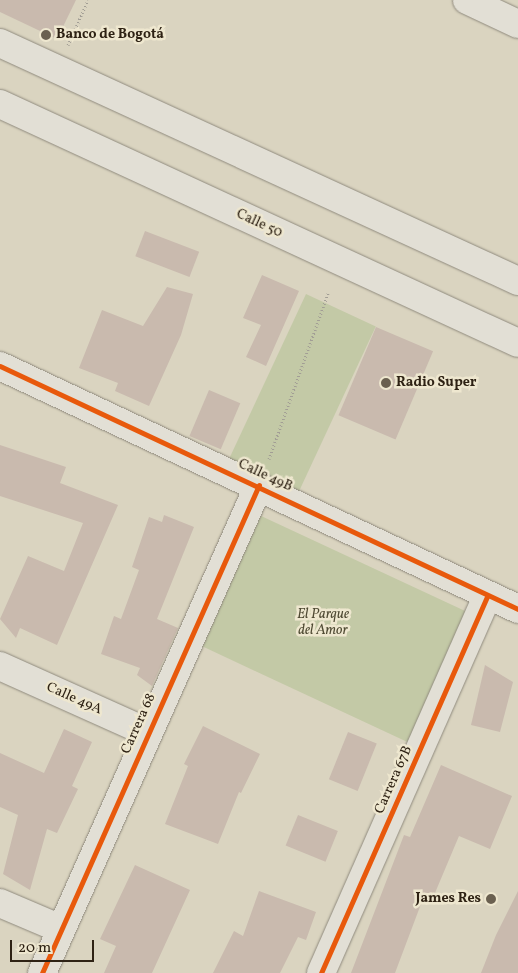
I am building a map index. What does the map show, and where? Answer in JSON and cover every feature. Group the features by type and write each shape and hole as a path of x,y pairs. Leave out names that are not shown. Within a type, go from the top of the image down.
{"street":[{"path":"467,0 518,24"},
{"path":"0,43 518,280"},
{"name":"Calle 50","path":"0,104 518,343"},
{"name":"Calle 49B","path":"0,366 259,485 487,596 518,609"},
{"name":"Carrera 68","path":"42,973 147,732 259,485"},
{"name":"Carrera 67B","path":"321,973 487,596"},
{"name":"Calle 49A","path":"0,666 147,732"},
{"path":"0,903 61,929"}],"path":[{"path":"65,50 88,0"},
{"path":"259,485 328,293"}],"green space":[{"path":"306,294 376,327 298,492 229,460"},
{"name":"El Parque del Amor","path":"259,515 468,613 408,742 199,645"}],"building":[{"path":"0,0 76,0 57,39 0,12"},
{"path":"145,231 199,252 189,277 135,256"},
{"path":"262,275 299,291 266,366 246,357 261,325 243,318"},
{"path":"167,287 193,294 181,335 149,406 115,391 118,383 79,368 102,310 143,326"},
{"name":"Radio Super","path":"376,327 433,351 396,440 338,415"},
{"path":"209,390 240,403 221,449 189,436"},
{"path":"0,445 66,467 60,483 118,505 57,645 20,628 16,638 0,619 28,556 64,571 83,523 0,496"},
{"path":"164,515 194,527 157,619 178,628 152,686 137,675 140,668 101,654 114,616 121,619 139,570 132,567 149,517 162,522"},
{"path":"485,665 513,682 500,732 471,725"},
{"path":"203,726 260,754 241,793 239,792 218,844 165,824 188,766 184,764"},
{"path":"64,729 92,742 72,786 78,789 57,833 47,829 30,890 3,874 18,815 0,807 0,753 44,773"},
{"path":"348,732 377,744 358,791 329,779"},
{"path":"441,765 512,796 490,849 459,836 432,900 424,896 395,973 351,973 404,835 410,837"},
{"path":"298,815 338,831 326,862 286,846"},
{"path":"135,865 190,890 152,973 104,973 116,946 100,939"},
{"path":"259,891 316,912 306,940 298,937 280,973 213,973 234,931 243,936"},
{"path":"518,891 518,973 481,973 496,935"}],"cycle path":[{"path":"0,366 518,609"},
{"path":"42,973 259,485"},
{"path":"321,973 487,596"}],"place":[{"name":"Banco de Bogotá","path":"46,35"},
{"name":"Radio Super","path":"386,383"},
{"name":"James Res","path":"491,899"}]}
